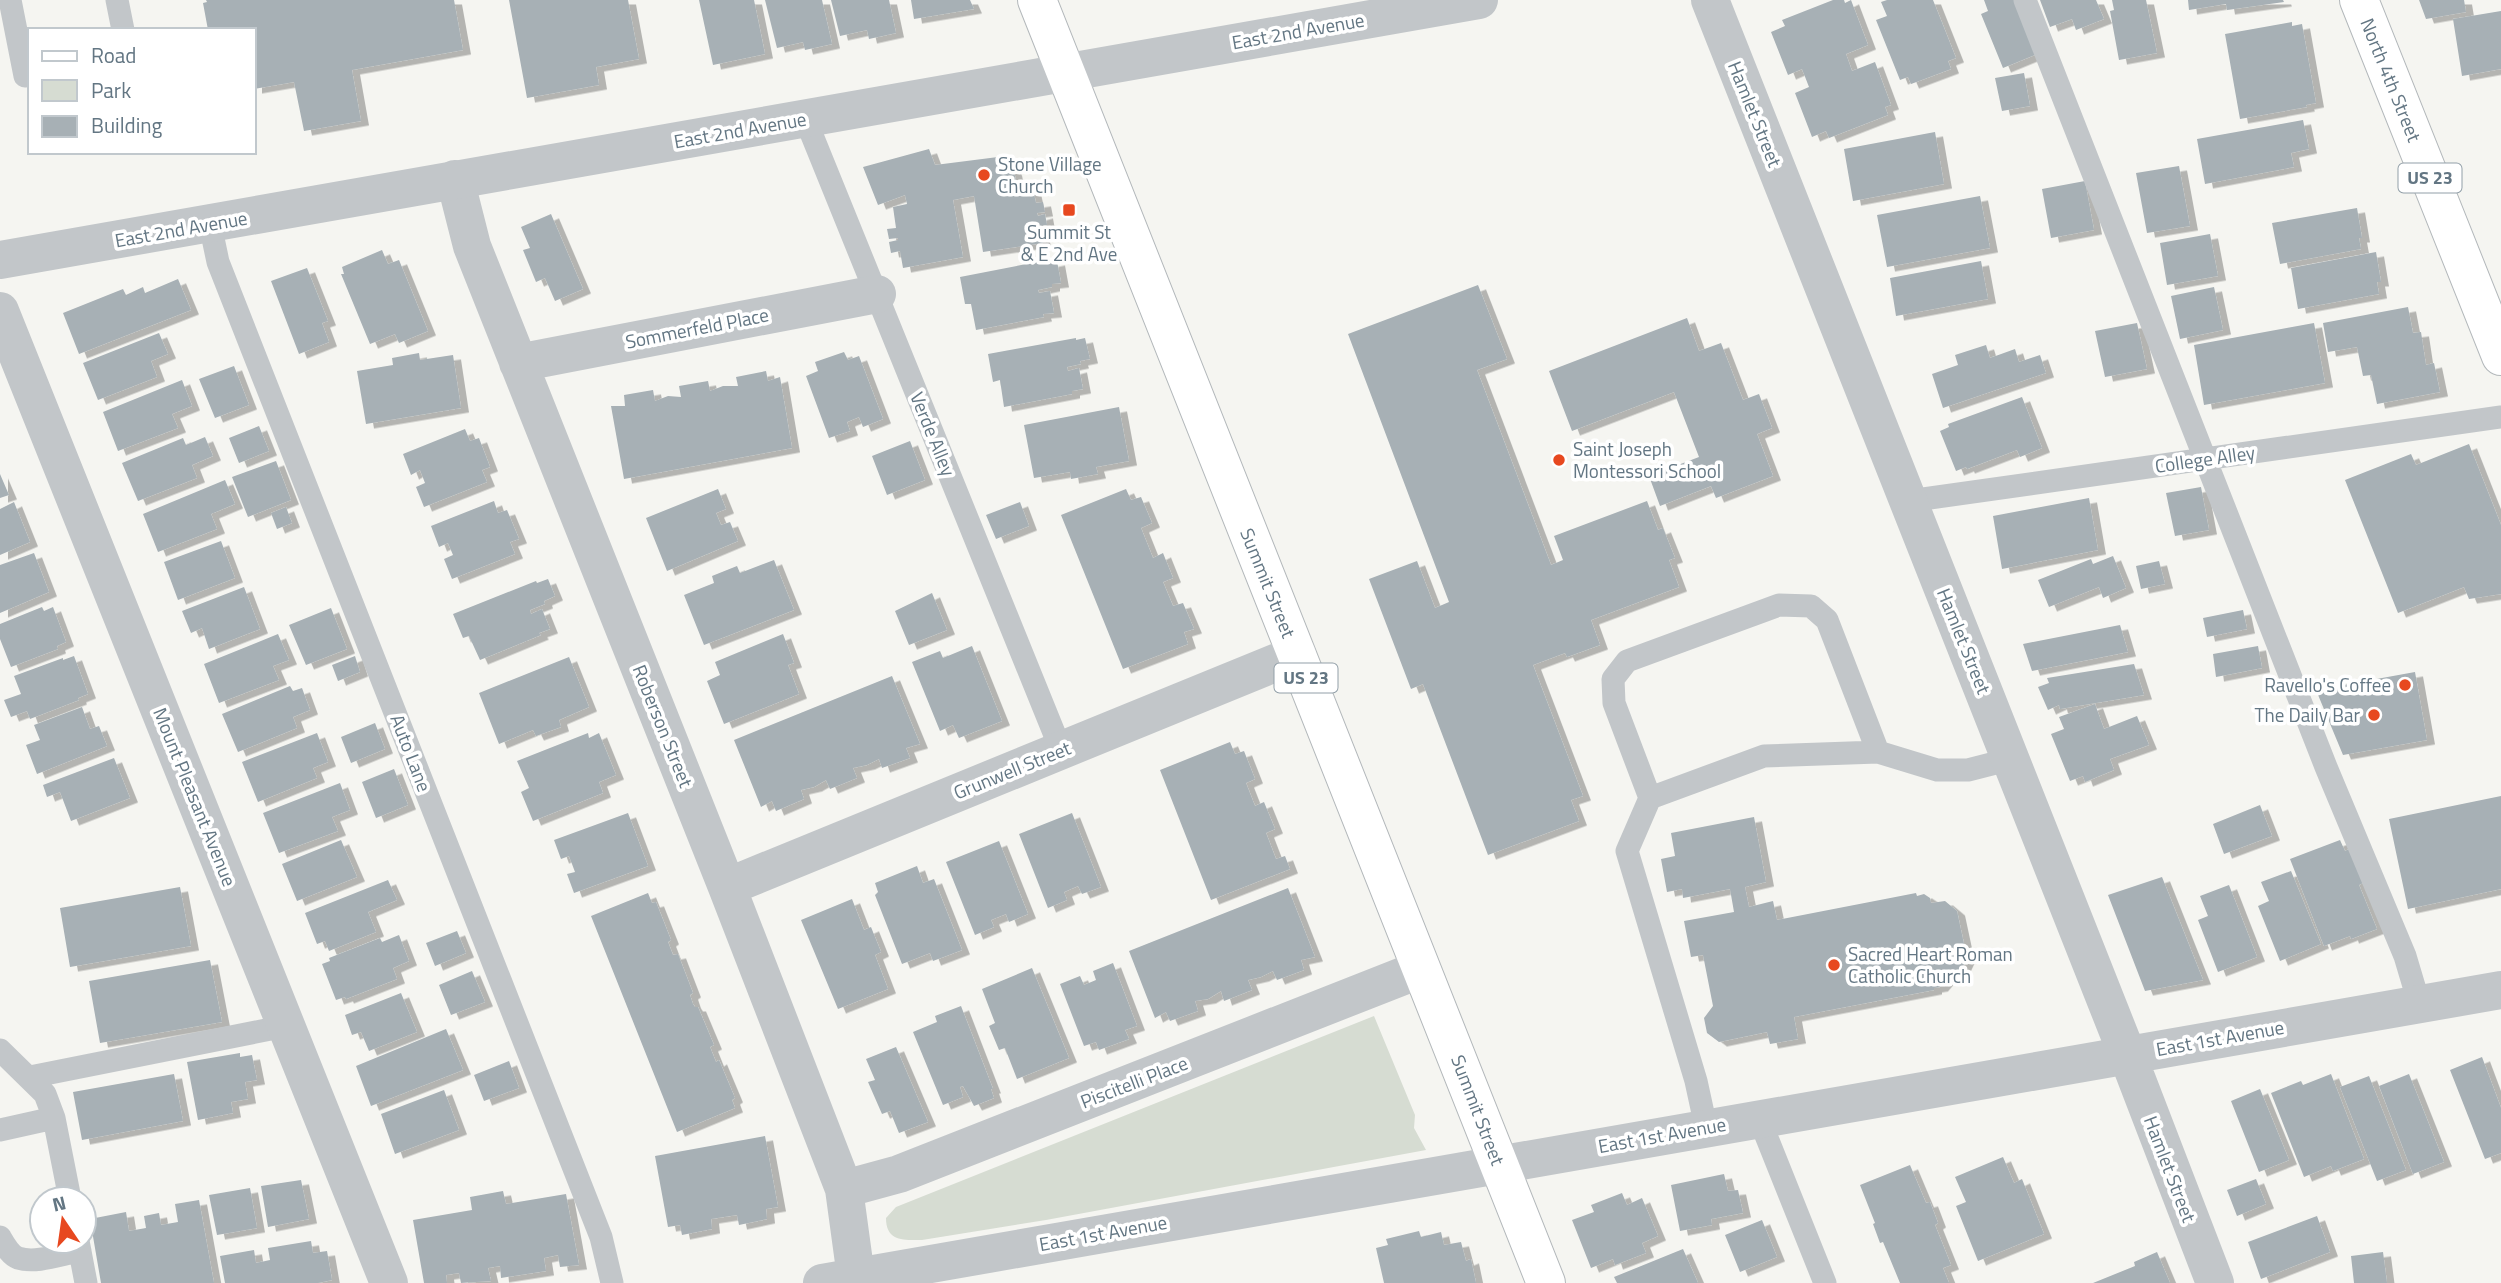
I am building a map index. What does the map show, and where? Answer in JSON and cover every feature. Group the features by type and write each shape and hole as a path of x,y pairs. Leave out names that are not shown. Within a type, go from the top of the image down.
{"main road":[{"name":"Summit Street","path":"1037,0 1546,1283"},
{"name":"North 4th Street","path":"2359,0 2501,356"}],"street":[{"name":"East 2nd Avenue","path":"0,260 1066,72 1414,5 1479,0"},
{"name":"Hamlet Street","path":"1710,0 2215,1283"},
{"name":"Roberson Street","path":"455,179 472,246 844,1189 839,1280"},
{"name":"Sommerfeld Place","path":"518,363 877,294"},
{"name":"Mount Pleasant Avenue","path":"0,312 389,1283"},
{"name":"Grunwell Street","path":"727,887 1297,654"},
{"name":"Piscitelli Place","path":"844,1189 900,1174 1422,969"},
{"name":"East 1st Avenue","path":"839,1280 2501,990"}],"lane":[{"path":"10,0 25,76 28,75"},
{"path":"117,0 123,28"},
{"path":"2025,0 2326,767 2405,956 2419,1003"},
{"name":"Verde Alley","path":"805,118 1061,750"},
{"name":"Auto Lane","path":"210,224 218,262 601,1237 612,1283"},
{"name":"College Alley","path":"1909,502 2501,417"},
{"path":"1706,1127 1696,1081 1627,851 1650,798 1614,703 1613,679 1627,660 1779,605 1811,606 1827,620 1878,752"},
{"path":"1650,798 1764,756 1878,752 1937,770 1968,770 2011,759"},
{"path":"30,1077 286,1026"},
{"path":"0,1049 45,1094 54,1118 67,1185"},
{"path":"0,1130 54,1118"},
{"path":"1759,1118 1825,1283"},
{"path":"0,1237 17,1258 32,1260 49,1255"},
{"path":"81,1255 86,1283"}],"green space":[{"path":"1374,1016 1415,1115 1414,1128 1426,1150 1046,1220 922,1240 897,1238 889,1232 886,1218 896,1207"}],"building":[{"path":"206,0 454,0 463,50 352,70 361,121 304,131 294,82 256,89 256,28 208,28 203,3 207,2"},
{"path":"509,0 628,0 639,59 596,67 599,85 527,98"},
{"path":"699,0 754,0 765,54 713,65"},
{"path":"765,0 822,0 832,44 805,50 803,42 777,48"},
{"path":"831,0 889,0 896,33 869,39 867,30 840,36"},
{"path":"911,0 970,0 974,9 914,19"},
{"path":"1833,0 1844,0 1845,3 1851,0 1868,45 1846,54 1852,71 1875,62 1891,105 1885,107 1888,115 1829,138 1826,131 1812,137 1795,93 1809,87 1802,69 1788,75 1771,32 1785,26 1782,20"},
{"path":"1933,0 1956,58 1948,61 1951,69 1911,84 1908,77 1900,80 1876,20 1887,16 1881,2"},
{"path":"1984,0 2015,0 2037,54 2003,68 1981,14 1988,11"},
{"path":"2040,0 2096,0 2104,19 2076,30 2072,19 2050,27"},
{"path":"2112,0 2146,0 2157,53 2119,60 2110,11 2114,10"},
{"path":"2188,0 2284,2 2227,10 2226,4 2189,10"},
{"path":"2419,0 2464,0 2466,12 2426,19"},
{"path":"2501,11 2501,69 2462,76 2453,19"},
{"path":"2292,22 2292,26 2302,24 2316,103 2240,119 2225,34"},
{"path":"2024,73 2030,106 2002,111 1995,78"},
{"path":"2303,120 2309,149 2291,153 2294,167 2205,184 2197,139"},
{"path":"1935,132 1944,184 1853,201 1844,149"},
{"path":"929,149 935,165 998,157 1008,163 1014,171 1017,187 1032,185 1036,203 1043,202 1045,212 1037,213 1038,216 1045,214 1047,225 1040,226 1043,243 983,252 974,196 953,200 963,257 903,268 900,251 891,253 889,242 898,238 889,239 887,229 896,228 893,207 907,204 905,195 878,205 863,167"},
{"path":"2179,166 2190,226 2147,233 2136,173"},
{"path":"2085,181 2094,230 2051,238 2042,189"},
{"path":"1980,196 1990,248 1887,267 1877,215"},
{"path":"2357,208 2361,249 2280,264 2272,223"},
{"path":"551,214 583,289 555,301 545,278 536,282 523,250 530,248 521,227"},
{"path":"2210,234 2218,276 2167,285 2160,243"},
{"path":"382,250 388,264 399,260 428,331 399,343 395,334 370,344 341,274 344,274 342,267"},
{"path":"2376,252 2381,282 2377,282 2379,294 2298,309 2291,268"},
{"path":"1047,260 1048,263 1057,261 1061,283 1038,290 1039,293 1050,291 1054,313 976,330 971,304 965,304 960,277"},
{"path":"1981,261 1988,299 1896,316 1890,278"},
{"path":"307,268 328,321 322,323 329,342 299,354 271,281"},
{"path":"178,279 191,310 79,354 63,313 123,289 126,295 143,287 145,293"},
{"path":"1478,285 1507,359 1477,370 1551,565 1563,560 1554,536 1647,501 1658,530 1663,528 1675,558 1669,560 1679,587 1591,620 1600,645 1567,657 1565,653 1533,665 1583,796 1571,800 1579,821 1488,855 1423,684 1411,689 1369,579 1417,561 1435,608 1449,602 1348,334"},
{"path":"2214,287 2223,330 2180,339 2171,296"},
{"path":"2408,307 2413,333 2421,332 2426,365 2434,363 2440,392 2377,404 2371,375 2363,376 2357,347 2328,352 2323,323"},
{"path":"1687,318 1699,351 1721,343 1743,400 1759,394 1772,428 1757,434 1773,476 1716,498 1711,486 1660,506 1649,476 1699,457 1674,392 1572,431 1549,371"},
{"path":"2137,323 2147,369 2105,377 2095,331"},
{"path":"2314,323 2325,383 2204,405 2194,345"},
{"path":"159,333 168,354 151,361 157,377 98,400 83,363"},
{"path":"1085,338 1090,359 1067,367 1068,371 1079,368 1083,389 1072,391 1072,394 1004,407 1000,380 993,382 988,354"},
{"path":"1986,345 1990,358 2015,349 2019,362 2040,355 2046,373 1943,408 1932,374 1958,365 1955,355"},
{"path":"844,352 848,360 859,356 883,419 863,427 859,417 847,422 850,431 829,438 806,376 818,371 815,362"},
{"path":"419,353 420,360 453,355 461,408 366,424 357,371 393,365 392,358"},
{"path":"234,366 249,405 215,418 199,379"},
{"path":"766,371 768,381 780,377 792,448 624,479 611,406 625,406 624,395 653,390 655,401 668,396 681,397 679,386 708,381 710,391 723,386 738,386 736,377"},
{"path":"182,380 192,406 172,414 178,428 118,451 103,412"},
{"path":"2022,397 2042,448 2020,457 2017,450 1956,471 1940,431 1949,427 1948,424"},
{"path":"1119,407 1129,461 1096,467 1098,474 1071,479 1070,472 1034,478 1024,425"},
{"path":"259,426 269,451 239,463 229,438"},
{"path":"465,429 470,441 479,438 490,467 482,470 487,482 424,507 416,487 425,483 420,470 411,475 403,454"},
{"path":"205,437 213,456 192,465 197,478 138,501 122,463 183,438 186,445"},
{"path":"910,441 925,480 887,495 872,456"},
{"path":"2469,444 2501,525 2501,594 2469,599 2464,587 2398,613 2345,480 2411,454 2416,465"},
{"path":"276,461 291,500 248,517 232,477"},
{"path":"0,474 9,495 0,498"},
{"path":"225,480 235,504 211,514 217,529 158,552 143,514"},
{"path":"2201,487 2209,530 2175,536 2166,493"},
{"path":"718,489 726,509 716,513 721,525 730,522 738,541 667,571 646,518"},
{"path":"1126,489 1131,500 1141,497 1152,523 1141,528 1153,558 1163,553 1173,578 1163,582 1173,606 1183,603 1194,629 1184,632 1188,644 1123,669 1061,515"},
{"path":"2089,498 2098,550 2002,569 1993,516"},
{"path":"494,501 498,513 507,510 519,539 510,542 515,554 452,579 444,559 453,555 448,543 439,547 431,526"},
{"path":"14,502 30,542 0,555 0,509"},
{"path":"1020,502 1029,526 996,539 986,515"},
{"path":"286,507 292,523 277,529 271,513"},
{"path":"221,541 235,578 178,600 164,562"},
{"path":"34,553 49,592 0,613 0,565"},
{"path":"2113,556 2126,588 2103,598 2099,587 2049,607 2038,580 2091,559 2093,564"},
{"path":"774,560 794,610 704,645 684,595 714,583 712,576 737,566 740,573"},
{"path":"2159,561 2165,584 2141,589 2136,566"},
{"path":"548,579 555,596 530,610 531,614 542,609 550,629 480,660 469,636 463,638 453,614 536,581 537,583"},
{"path":"244,587 260,629 209,649 202,628 191,633 182,611"},
{"path":"932,593 947,630 909,645 895,611"},
{"path":"42,607 44,611 53,607 66,642 57,646 58,649 11,667 0,639 0,624"},
{"path":"331,608 347,649 306,665 289,625"},
{"path":"2243,610 2247,629 2207,637 2203,618"},
{"path":"2120,625 2128,652 2032,671 2023,644"},
{"path":"278,634 289,660 273,666 279,680 219,703 204,664"},
{"path":"783,634 794,663 788,665 799,694 724,724 707,681 720,675 715,662"},
{"path":"972,646 1002,721 959,738 953,725 940,731 912,662 940,651 943,658"},
{"path":"2258,646 2262,668 2216,677 2213,654"},
{"path":"74,656 88,694 30,719 27,711 11,717 4,700 21,694 14,676"},
{"path":"355,656 360,672 338,681 332,665"},
{"path":"569,657 589,707 559,720 561,727 536,736 533,730 499,744 479,693"},
{"path":"2134,664 2144,695 2060,709 2059,705 2048,710 2038,687 2049,683 2047,678"},
{"name":"The Daily Bar","path":"2415,672 2427,740 2343,755 2316,690"},
{"path":"892,676 920,744 906,748 910,758 882,768 879,759 853,768 857,778 830,789 826,780 801,790 804,799 776,811 772,801 761,807 734,740"},
{"path":"290,686 293,691 302,688 310,710 293,717 297,728 238,752 222,714"},
{"path":"2095,704 2104,729 2137,716 2149,745 2110,759 2114,770 2085,782 2083,776 2070,781 2051,734 2064,729 2059,717"},
{"path":"82,707 90,729 99,726 107,746 37,774 26,745 40,740 34,725"},
{"path":"375,723 385,749 351,763 341,737"},
{"path":"317,733 328,762 313,768 317,778 258,802 242,762"},
{"path":"588,733 589,738 599,733 616,775 599,782 603,793 533,821 521,792 529,788 517,761"},
{"path":"1230,742 1235,754 1244,751 1255,779 1246,783 1255,806 1264,802 1275,829 1266,833 1276,859 1285,856 1290,869 1211,900 1160,770"},
{"path":"114,758 130,798 71,821 60,792 47,797 43,785"},
{"path":"394,769 408,805 376,818 362,782"},
{"path":"340,783 350,810 332,817 338,831 279,853 263,813"},
{"path":"2501,796 2501,889 2408,909 2389,819"},
{"path":"2260,805 2272,836 2224,854 2213,824"},
{"path":"628,813 648,866 574,893 567,874 575,872 569,856 561,859 554,840"},
{"path":"1072,813 1101,887 1082,894 1078,886 1064,892 1067,900 1048,908 1019,834"},
{"name":"Sacred Heart Roman Catholic Church","path":"1754,817 1766,882 1745,887 1749,907 1773,901 1777,920 1916,893 1917,896 1924,894 1930,898 1931,903 1945,901 1957,911 1967,958 1960,973 1944,976 1945,981 1934,990 1794,1017 1798,1039 1770,1044 1767,1032 1719,1042 1707,1033 1704,1018 1713,1006 1703,955 1691,957 1684,921 1734,912 1730,889 1683,898 1682,889 1667,892 1661,859 1675,856 1671,833"},
{"path":"341,840 357,877 297,901 282,864"},
{"path":"2340,840 2345,851 2351,848 2365,882 2359,885 2377,929 2324,946 2290,859"},
{"path":"999,841 1028,914 1009,922 1006,914 991,920 994,927 975,935 946,862"},
{"path":"917,866 923,883 934,879 962,950 933,961 930,953 902,964 875,895 878,892 875,883"},
{"path":"2291,871 2321,944 2280,961 2258,906 2269,901 2261,882"},
{"path":"2162,877 2203,980 2145,991 2108,895"},
{"path":"388,880 397,900 368,912 376,932 329,951 325,941 317,944 305,913"},
{"path":"2229,885 2257,957 2218,972 2198,920 2208,916 2200,896"},
{"path":"180,887 191,946 70,967 60,908"},
{"path":"1288,888 1315,957 1301,960 1304,970 1277,980 1273,971 1248,980 1252,990 1224,1001 1221,991 1208,999 1195,1001 1198,1011 1170,1021 1166,1012 1155,1018 1129,951"},
{"path":"648,893 652,903 656,902 671,940 668,942 673,955 678,954 693,993 690,995 693,1004 698,1007 714,1045 710,1047 716,1062 719,1060 735,1098 732,1100 735,1108 677,1132 591,916"},
{"path":"852,899 864,930 871,927 881,952 875,955 888,989 838,1009 801,920"},
{"path":"457,931 466,953 435,966 426,943"},
{"path":"399,935 409,961 393,968 397,979 346,999 336,1000 322,964 330,961 329,958 380,938 382,942"},
{"path":"210,960 222,1022 100,1043 89,981"},
{"path":"1113,963 1137,1026 1125,1030 1129,1039 1099,1050 1096,1042 1084,1046 1060,984 1080,976 1084,985 1096,980 1093,971"},
{"path":"1032,968 1069,1058 1017,1079 1005,1048 999,1050 989,1026 995,1023 982,989"},
{"path":"472,971 485,1002 451,1015 439,985"},
{"path":"401,993 417,1032 369,1051 361,1032 352,1035 345,1015"},
{"path":"961,1006 993,1089 994,1098 974,1106 963,1086 960,1087 963,1097 943,1105 913,1032 937,1022 935,1016"},
{"path":"446,1029 463,1070 371,1106 356,1066"},
{"path":"896,1047 928,1122 899,1133 890,1111 882,1114 868,1082 875,1080 866,1059"},
{"path":"240,1053 240,1057 252,1055 257,1080 245,1082 248,1099 231,1102 233,1113 198,1120 187,1062"},
{"path":"2482,1057 2501,1108 2501,1153 2485,1159 2450,1070"},
{"path":"509,1061 519,1088 484,1101 474,1075"},
{"path":"174,1074 183,1121 82,1140 73,1092"},
{"path":"2331,1074 2364,1159 2333,1171 2331,1166 2304,1177 2271,1093 2301,1081 2303,1085"},
{"path":"2409,1074 2444,1162 2413,1174 2379,1086"},
{"path":"2369,1076 2406,1170 2377,1181 2340,1087"},
{"path":"2260,1089 2289,1160 2259,1172 2231,1101"},
{"path":"444,1090 459,1130 395,1154 381,1114"},
{"path":"765,1136 778,1207 766,1209 767,1219 739,1225 737,1215 711,1219 712,1229 682,1235 680,1225 668,1227 655,1156"},
{"path":"2003,1157 2014,1183 2022,1179 2044,1234 1978,1261 1956,1206 1966,1202 1955,1177"},
{"path":"1910,1165 1926,1203 1930,1202 1938,1223 1935,1225 1951,1265 1943,1268 1949,1283 1900,1283 1883,1242 1880,1243 1860,1185"},
{"path":"1724,1174 1728,1191 1738,1190 1743,1213 1711,1219 1712,1225 1680,1231 1671,1185"},
{"path":"2256,1179 2266,1204 2237,1216 2227,1190"},
{"path":"301,1180 309,1219 268,1227 261,1186"},
{"path":"250,1188 257,1228 217,1235 209,1195"},
{"path":"503,1191 506,1204 566,1194 579,1265 560,1267 558,1255 544,1258 546,1271 501,1278 500,1266 488,1268 491,1281 461,1283 459,1273 446,1275 447,1283 424,1283 413,1220 472,1210 470,1197"},
{"path":"1622,1193 1627,1205 1642,1198 1658,1236 1642,1243 1646,1253 1615,1265 1613,1259 1591,1268 1572,1220 1594,1212 1591,1205"},
{"path":"199,1200 214,1283 101,1283 96,1255 98,1217 126,1212 129,1231 146,1228 144,1216 159,1213 161,1225 178,1222 175,1204"},
{"path":"2317,1216 2330,1252 2261,1279 2248,1242"},
{"path":"1762,1220 1777,1257 1740,1272 1725,1235"},
{"path":"1419,1231 1421,1237 1441,1232 1444,1245 1461,1242 1466,1261 1471,1259 1476,1283 1384,1283 1376,1248 1388,1245 1386,1239"},
{"path":"311,1241 313,1253 327,1251 332,1280 318,1283 225,1283 220,1256 254,1250 256,1263 270,1260 268,1248"},
{"path":"1683,1249 1698,1283 1617,1283 1614,1277"},
{"path":"2157,1252 2170,1283 2093,1283 2135,1266 2134,1262"},
{"path":"2383,1252 2387,1283 2354,1283 2351,1256"}],"place":[{"name":"Stone Village Church","path":"984,175"},
{"name":"Summit St & E 2nd Ave","path":"1069,210"},
{"name":"Saint Joseph Montessori School","path":"1559,460"},
{"name":"Ravello's Coffee","path":"2405,685"},
{"name":"The Daily Bar","path":"2374,715"},
{"name":"Sacred Heart Roman Catholic Church","path":"1834,965"}]}
